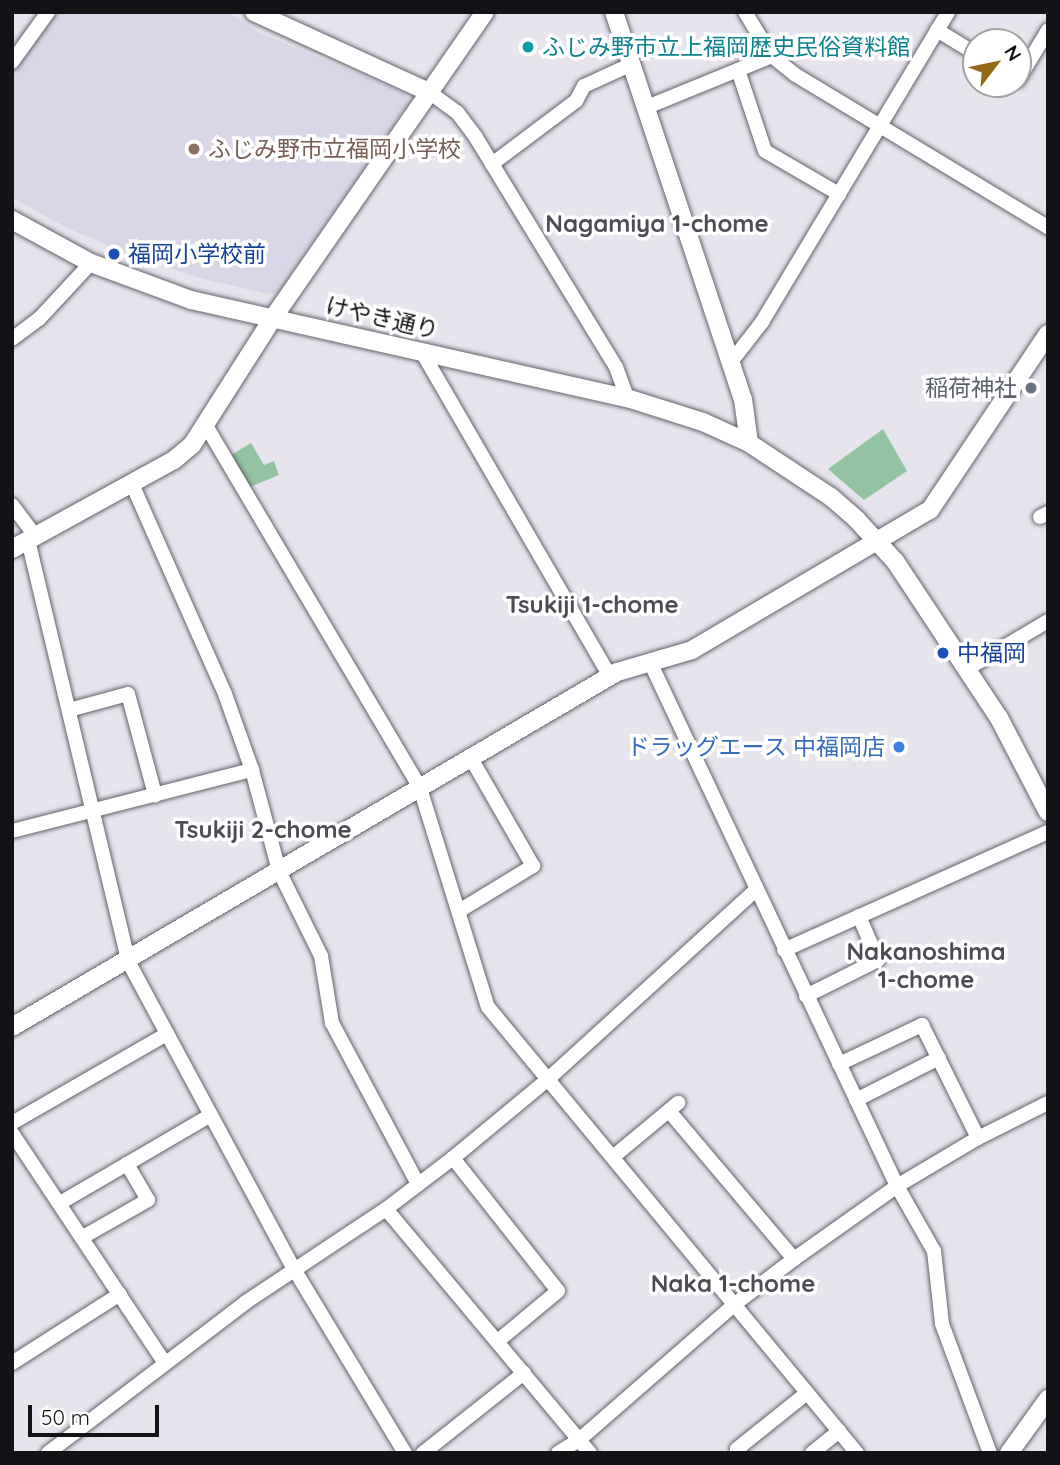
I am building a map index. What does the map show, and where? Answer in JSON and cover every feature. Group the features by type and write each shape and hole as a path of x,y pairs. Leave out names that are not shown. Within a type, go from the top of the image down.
{"street":[{"path":"12,62 48,12"},
{"path":"25,542 183,455 273,318 485,12"},
{"path":"614,12 743,399 749,443"},
{"path":"746,12 772,56 794,74 1048,227"},
{"path":"731,362 756,331 948,12"},
{"path":"264,15 429,92 457,111 615,367 627,398"},
{"path":"937,30 962,45"},
{"path":"1032,57 1048,30"},
{"path":"647,107 772,56"},
{"path":"492,164 576,101 584,86 632,64"},
{"path":"738,70 765,151 839,194"},
{"name":"けやき通り","path":"12,220 91,263 191,300 627,398 703,422 749,443 831,497 878,541 910,581 967,668 1018,750 1048,811"},
{"path":"12,339 39,320 91,263"},
{"path":"12,1027 610,676 692,650 930,510 1048,334"},
{"path":"422,352 610,676"},
{"path":"205,424 420,788 488,1007 857,1453"},
{"path":"132,484 225,694 252,770 279,871 321,956 331,1023 418,1184"},
{"path":"12,505 25,542 69,710 128,961 294,1269 405,1453"},
{"path":"967,668 1048,621"},
{"path":"650,663 755,891 897,1186 934,1251 942,1324 990,1453"},
{"path":"69,710 128,694 155,795"},
{"path":"458,911 533,866 471,758"},
{"path":"12,831 252,770"},
{"path":"784,950 1048,832"},
{"path":"48,1453 294,1269 386,1209 453,1158 547,1080 755,891"},
{"path":"806,996 878,960 859,916"},
{"path":"839,1064 922,1025 978,1138"},
{"path":"12,1123 167,1034"},
{"path":"856,1100 939,1058"},
{"path":"558,1453 579,1440 735,1304 794,1259 897,1186 978,1138 1048,1103"},
{"path":"613,1157 674,1107 794,1259"},
{"path":"60,1203 211,1115"},
{"path":"12,1133 165,1363"},
{"path":"453,1158 558,1291 498,1341"},
{"path":"83,1237 148,1200 127,1164"},
{"path":"386,1209 590,1453"},
{"path":"12,1363 120,1294"},
{"path":"424,1453 524,1373"},
{"path":"740,1453 737,1449 807,1393"},
{"path":"1009,1453 1048,1399"},
{"path":"812,1453 839,1431"}],"shaded area":[{"name":"ふじみ野市立福岡小学校","path":"55,12 229,12 258,32 404,93 409,102 278,292 268,294 196,277 123,252 65,227 12,197 12,70"}],"green space":[{"path":"883,429 907,471 864,500 828,469"},
{"path":"251,443 264,465 274,461 279,475 250,487 231,455"}],"place":[{"name":"ふじみ野市立上福岡歴史民俗資料館","path":"528,47"},
{"name":"ふじみ野市立福岡小学校","path":"194,149"},
{"name":"福岡小学校前","path":"114,254"},
{"name":"稲荷神社","path":"1031,388"},
{"name":"中福岡","path":"943,653"},
{"name":"ドラッグエース 中福岡店","path":"899,747"}],"district":[{"name":"Nagamiya 1-chome","path":"657,224"},
{"name":"Tsukiji 1-chome","path":"592,605"},
{"name":"Tsukiji 2-chome","path":"263,830"},
{"name":"Nakanoshima 1-chome","path":"926,966"},
{"name":"Naka 1-chome","path":"733,1284"}]}
